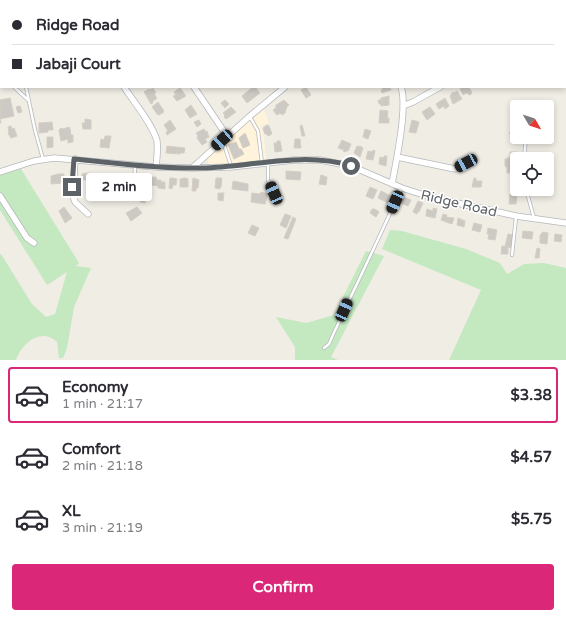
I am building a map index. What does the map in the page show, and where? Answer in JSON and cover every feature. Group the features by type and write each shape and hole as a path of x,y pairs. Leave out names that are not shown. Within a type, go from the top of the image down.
{"street":[{"path":"125,88 155,136 158,150 156,167"},
{"path":"195,88 227,136"},
{"path":"192,168 222,140 284,88"},
{"path":"392,184 397,157 404,97 401,88"},
{"path":"403,106 438,88"},
{"path":"397,157 455,169 466,163"},
{"name":"Ridge Road","path":"0,172 43,159 54,158 156,167 192,168 307,160 330,161 357,169 402,188 430,197 534,220 566,223"},
{"path":"74,159 73,196 75,202 88,214"},
{"path":"0,196 27,238 34,243"}],"lane":[{"path":"15,88 29,101"},
{"path":"26,88 43,159"},
{"path":"250,116 258,131 268,180 274,193 271,199"},
{"path":"222,140 231,166"},
{"path":"134,195 135,165"},
{"path":"324,348 329,344 402,188"},
{"path":"528,196 534,220"},
{"path":"512,254 516,216"}],"shaded area":[{"path":"263,107 269,123 261,126 266,160 210,165 208,163 208,157"}],"green space":[{"path":"21,169 79,263 76,266 91,268 74,307 67,348 63,358 59,358 57,342 45,336 33,339 27,343 16,360 0,360 0,255 1,254 32,304 46,317 55,314 67,272 47,285 0,210 0,175"},
{"path":"390,230 402,231 466,249 500,263 507,274 524,264 544,263 566,268 566,360 449,360 481,290 382,249"},
{"path":"366,251 384,256 331,357 338,360 295,360 295,347 276,317 306,323 334,315"}],"building":[{"path":"153,88 156,93 154,94 157,98 151,104 144,92"},
{"path":"180,88 186,96 177,101 173,96 176,95 174,92"},
{"path":"252,88 256,88 260,93 247,103 242,96"},
{"path":"307,88 311,95 306,98 301,90"},
{"path":"390,88 391,90 382,93 381,90"},
{"path":"470,88 472,93 470,95 466,93 463,95 460,89"},
{"path":"457,91 462,99 453,104 450,96 453,92 454,93"},
{"path":"389,96 389,105 381,106 381,104 379,104 378,100"},
{"path":"10,98 14,116 0,119 0,100"},
{"path":"445,98 449,106 445,109 444,106 439,109 436,104"},
{"path":"225,100 229,104 225,108 221,103"},
{"path":"284,100 289,105 285,110 286,112 282,115 280,113 277,115 273,110 276,108 276,105"},
{"path":"158,102 164,111 158,115 152,107"},
{"path":"191,105 197,114 190,118 185,110"},
{"path":"20,106 22,112 18,113 16,107"},
{"path":"231,107 236,112 226,119 223,113"},
{"path":"430,107 435,114 427,120 422,112"},
{"path":"380,110 388,111 387,118 389,118 389,123 379,123"},
{"path":"85,119 91,120 91,129 83,129 82,123 85,123"},
{"path":"170,120 176,129 167,135 166,132 168,131 164,125"},
{"path":"199,120 201,124 197,127 194,122"},
{"path":"412,120 419,122 416,133 409,132"},
{"path":"52,122 53,130 39,133 39,123"},
{"path":"267,125 269,126 272,134 268,136 265,134 263,128"},
{"path":"302,125 305,136 302,136 300,126"},
{"path":"11,126 12,129 14,128 17,136 11,138 8,133 8,127"},
{"path":"69,127 71,135 73,135 73,142 68,143 68,139 61,141 59,130 61,128 63,129"},
{"path":"204,129 206,132 207,131 209,137 205,139 207,142 202,145 197,138 198,136 196,133"},
{"path":"365,129 371,131 368,139 363,137"},
{"path":"245,133 250,145 243,148 239,138"},
{"path":"105,136 111,136 109,148 100,147 101,139 104,140"},
{"path":"47,137 53,137 53,147 47,148"},
{"path":"295,139 300,139 301,148 294,148"},
{"path":"342,140 351,144 348,151 345,152 343,151 344,150 338,148"},
{"path":"277,141 280,141 282,151 275,152 274,143 277,143"},
{"path":"236,142 239,149 241,149 244,154 234,159 228,145"},
{"path":"167,146 185,148 184,153 166,153"},
{"path":"357,146 363,148 360,157 354,153"},
{"path":"373,150 375,151 373,160 366,159 368,151 372,152"},
{"path":"384,156 387,156 386,166 379,164 380,157 384,158"},
{"path":"508,157 510,157 510,173 507,173 507,167 505,166 505,159 508,159"},
{"path":"286,171 301,172 300,180 286,179"},
{"path":"64,174 64,183 51,184 51,176"},
{"path":"82,174 96,174 96,182 82,180"},
{"path":"321,175 327,177 326,185 319,184"},
{"path":"140,176 146,176 145,185 139,186"},
{"path":"152,177 156,177 157,180 161,180 161,182 165,182 165,189 151,185"},
{"path":"170,178 177,179 176,185 173,185 172,189 169,188"},
{"path":"193,178 199,180 196,191 192,191"},
{"path":"216,178 222,178 220,189 215,188"},
{"path":"474,178 476,178 476,181 482,181 481,187 472,187"},
{"path":"180,179 188,179 188,187 180,187"},
{"path":"233,181 248,184 248,191 232,189"},
{"path":"370,187 377,190 373,199 366,196"},
{"path":"381,191 393,197 390,204 378,198"},
{"path":"261,192 268,194 265,204 251,202 252,193 260,194"},
{"path":"218,193 224,193 223,201 218,200"},
{"path":"510,194 510,196 517,196 516,204 509,204"},
{"path":"140,196 146,196 145,203 140,202"},
{"path":"403,197 411,200 408,206 401,203"},
{"path":"418,201 423,203 417,214 413,212"},
{"path":"64,207 72,218 65,223 59,211"},
{"path":"137,207 142,213 131,221 126,213"},
{"path":"433,208 437,209 435,218 426,216 427,209 433,211"},
{"path":"372,209 379,212 376,217 370,213"},
{"path":"285,214 291,216 286,228 280,225"},
{"path":"443,214 447,215 446,217 454,218 452,224 441,220"},
{"path":"293,217 296,219 288,239 284,238"},
{"path":"458,218 465,221 464,227 457,225"},
{"path":"474,223 482,225 480,232 472,230"},
{"path":"252,225 259,228 255,236 248,233"},
{"path":"488,228 497,230 495,240 488,239"},
{"path":"523,231 533,232 532,239 522,238"},
{"path":"543,232 548,233 547,244 540,243 540,235"},
{"path":"508,234 514,235 511,248 505,246"},
{"path":"555,234 562,235 561,242 554,241"},
{"path":"502,246 508,247 508,254 501,254"},
{"path":"537,248 540,249 539,258 535,258"}],"route":[{"path":"72,187 74,159 156,167 192,168 294,160 330,161 351,166"}]}
